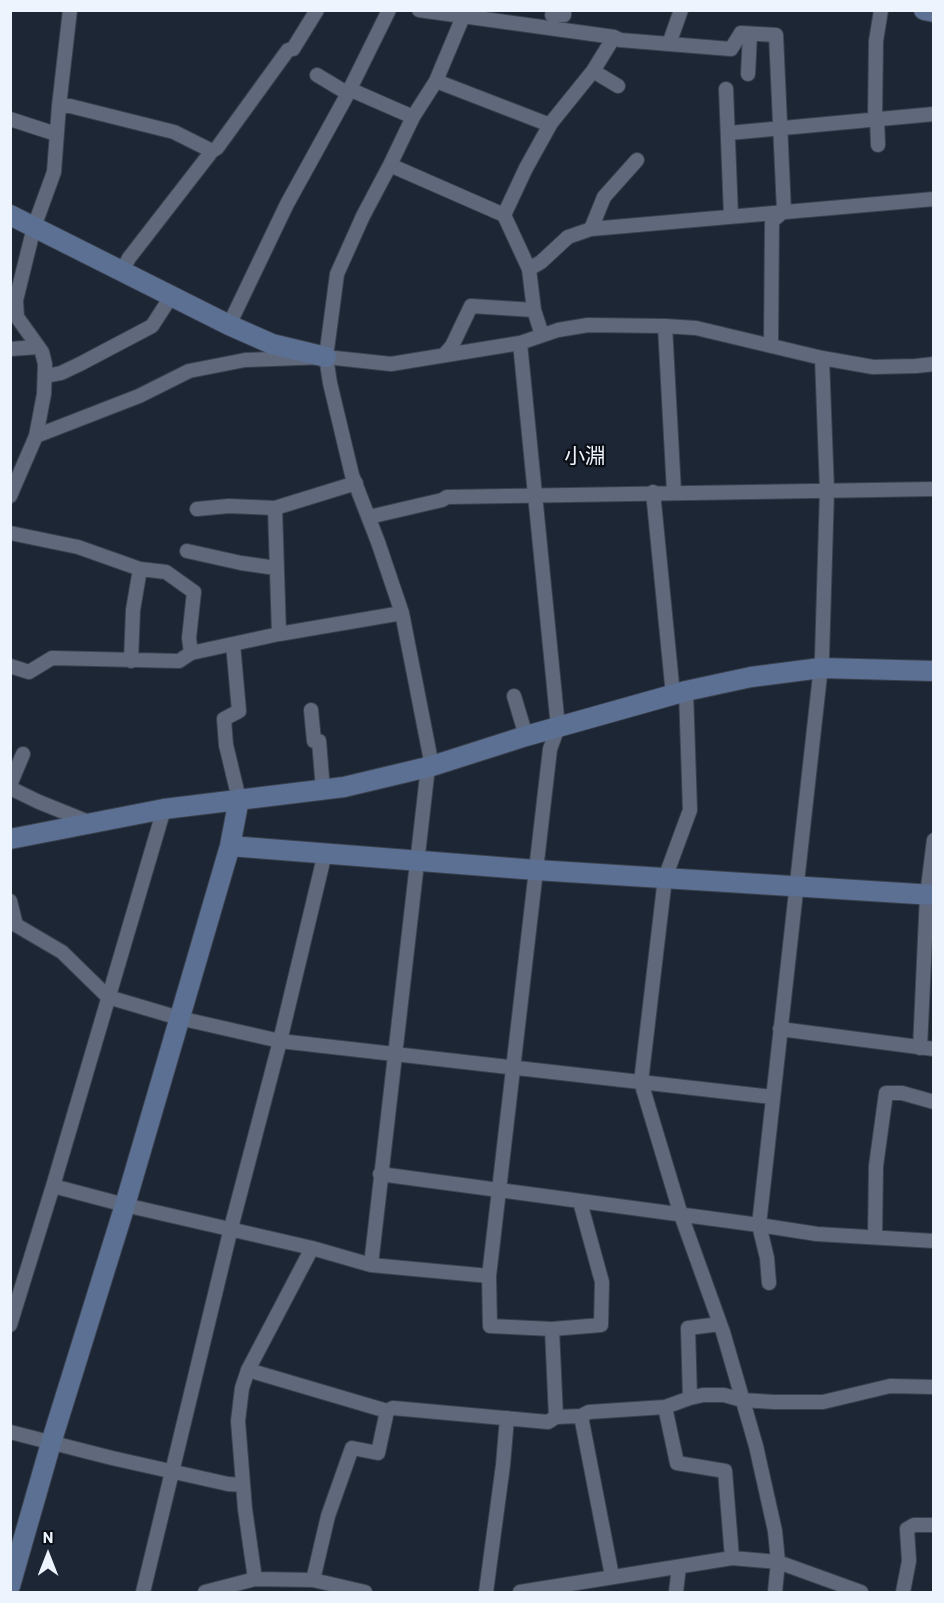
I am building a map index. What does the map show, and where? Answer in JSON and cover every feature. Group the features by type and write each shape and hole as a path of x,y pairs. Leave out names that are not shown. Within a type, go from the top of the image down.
{"street":[{"path":"10,496 36,436 46,376 45,364 38,347 17,317 16,300 34,227 54,172 70,10"},
{"path":"122,271 136,249 212,151 217,148 288,50 293,50 317,10"},
{"path":"229,325 287,204 389,10"},
{"path":"419,10 463,13 468,18 614,37 620,40 732,49 741,33 776,35 784,211"},
{"path":"669,44 681,10"},
{"path":"878,146 876,40 881,10"},
{"path":"924,10 933,12"},
{"path":"371,1265 394,1053 430,767 402,613 356,483 330,383 326,357 337,274 363,216 413,117 436,81 438,60 463,13"},
{"path":"748,74 750,34"},
{"path":"504,215 522,176 550,126 573,93 593,71 614,37"},
{"path":"593,71 618,86"},
{"path":"317,75 348,91 413,117"},
{"path":"436,81 550,126"},
{"path":"726,89 731,216"},
{"path":"59,106 70,106 174,132 212,151"},
{"path":"729,133 933,114"},
{"path":"11,120 57,134"},
{"path":"714,150 729,149"},
{"path":"591,229 604,197 637,160"},
{"path":"390,165 504,215 529,269 534,310 542,335"},
{"path":"529,269 541,262 568,237 591,229 933,199"},
{"path":"771,346 772,221 784,211"},
{"path":"10,215 229,325 282,347 326,357"},
{"path":"46,376 61,373 152,326 172,295"},
{"path":"444,355 452,346 471,306 534,310"},
{"path":"36,436 139,396 189,371 245,360 326,357 391,363 520,343 558,330 588,325 696,328 822,358 873,367 933,364"},
{"path":"664,326 674,492"},
{"path":"520,343 558,727 550,749 489,1276 490,1326 552,1329 601,1325 602,1282 580,1202"},
{"path":"10,348 38,347"},
{"path":"769,1283 767,1258 759,1225 821,668 827,490 822,358"},
{"path":"197,509 230,506 275,508 356,483"},
{"path":"369,517 447,497 933,489"},
{"path":"653,492 680,693 690,810 665,878 640,1082 681,1215 720,1324 756,1446 776,1531 778,1562 775,1593"},
{"path":"275,508 279,634"},
{"path":"10,533 78,547 140,569 166,572 194,592 189,638 191,653"},
{"path":"187,551 276,568"},
{"path":"131,661 133,610 140,569"},
{"path":"10,666 30,672 52,658 179,661 191,653 279,634 402,613"},
{"path":"10,1586 231,846 239,799 226,745 224,719 239,711 233,644"},
{"path":"10,839 164,809 323,790 430,767 558,727 680,693 751,677 821,668 933,671"},
{"path":"514,696 526,736"},
{"path":"310,710 314,741 319,741 323,790"},
{"path":"23,754 10,786 39,802 91,823"},
{"path":"10,1325 164,809"},
{"path":"780,1029 927,1048 933,840"},
{"path":"231,846 536,870 930,895"},
{"path":"142,1593 326,853"},
{"path":"10,901 16,926 62,952 108,997 179,1018 280,1041 772,1097"},
{"path":"875,1237 876,1166 886,1093 902,1093 933,1102"},
{"path":"380,1174 817,1234 933,1241"},
{"path":"53,1186 312,1248 371,1265 489,1276"},
{"path":"255,1579 243,1485 238,1421 242,1388 248,1370 312,1248"},
{"path":"690,1398 688,1328 720,1324"},
{"path":"552,1329 556,1417"},
{"path":"248,1370 387,1411 393,1408 548,1422 556,1417 581,1416 589,1412 665,1407 704,1395 724,1395 742,1400 824,1401 890,1386 933,1387"},
{"path":"665,1407 677,1462 725,1471 732,1558"},
{"path":"313,1580 346,1446 378,1453 387,1411"},
{"path":"581,1416 612,1576"},
{"path":"486,1593 507,1419"},
{"path":"10,1432 172,1471 243,1485"},
{"path":"903,1593 909,1561 907,1529 914,1525 933,1525"},
{"path":"520,1593 732,1558 778,1562 861,1593"},
{"path":"676,1593 680,1567"},
{"path":"205,1593 255,1579 285,1586 313,1580 365,1593"}],"district":[{"name":"小淵","path":"585,456"}]}
